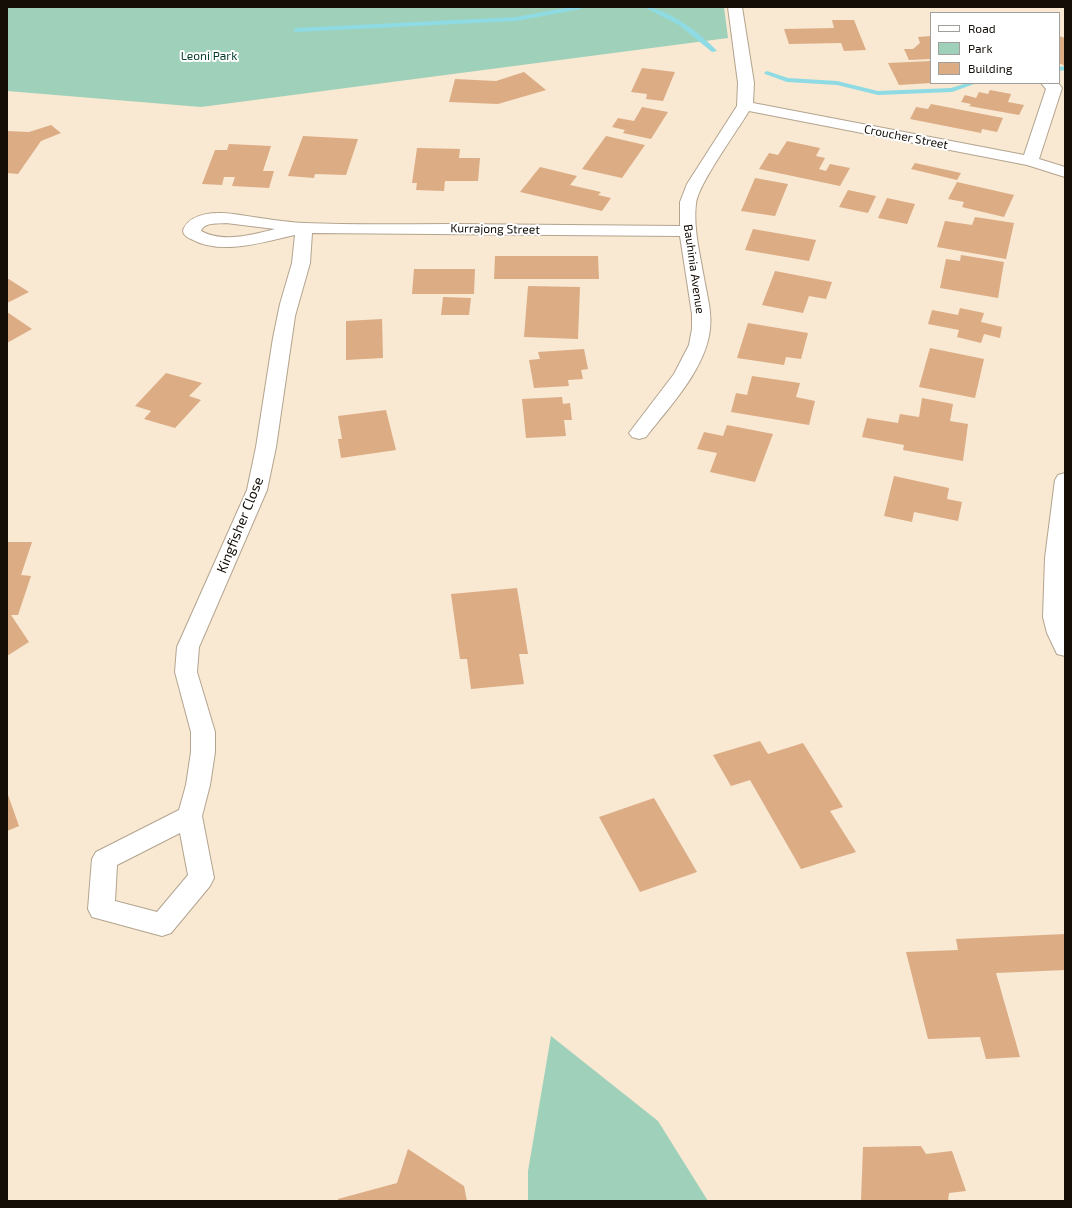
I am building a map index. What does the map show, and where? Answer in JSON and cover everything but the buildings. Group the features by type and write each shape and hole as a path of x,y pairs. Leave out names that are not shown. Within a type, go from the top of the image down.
{"street":[{"path":"735,7 746,83 745,106"},
{"path":"1030,161 1054,88 1050,84"},
{"name":"Croucher Street","path":"745,106 1030,161 1065,172"},
{"name":"Bauhinia Avenue","path":"639,433 683,376 698,345 701,329 701,314 688,231 687,212 691,192 695,184 745,106"},
{"name":"Kurrajong Street","path":"303,228 241,241 205,239 192,233 192,228 196,224 204,220 214,218 226,218 303,228 688,231"},
{"name":"Kingfisher Close","path":"190,816 105,859 101,909 162,925 201,878 190,816 198,785 203,752 203,732 186,672 188,647 257,490 264,463 286,316 300,272 304,248 303,228"},
{"path":"1065,480 1056,558 1054,616 1058,633 1065,648"}],"green space":[{"name":"Leoni Park","path":"7,7 724,7 728,38 201,107 7,91"},
{"path":"551,1036 658,1121 708,1201 528,1201 528,1171"}],"waterway":[{"path":"296,30 516,19 581,7"},
{"path":"647,7 681,24 714,51"},
{"path":"1060,69 1065,68"},
{"path":"767,73 787,80 837,83 878,93 952,90 971,84"}]}
